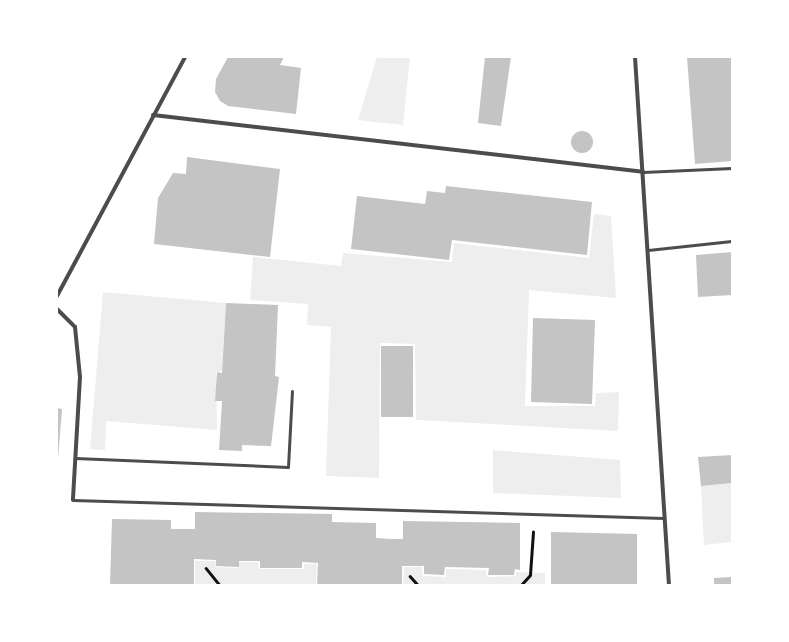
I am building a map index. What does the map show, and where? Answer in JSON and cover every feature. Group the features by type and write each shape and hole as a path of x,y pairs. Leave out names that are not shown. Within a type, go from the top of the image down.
{"street":[{"path":"57,296 185,57"},
{"path":"634,57 643,172 669,585"},
{"path":"153,115 643,172"},
{"path":"57,309 75,328 78,344 80,377 73,500"}],"lane":[{"path":"643,172 732,168"},
{"path":"648,250 732,241"},
{"path":"76,458 288,467 292,391"},
{"path":"73,500 664,518"}],"path":[{"path":"521,585 530,575 534,514"},
{"path":"206,568 220,585"},
{"path":"410,576 418,585"}],"shaded area":[{"path":"377,57 410,57 403,125 358,120"},
{"path":"594,214 611,216 616,298 529,290 525,406 595,406 596,393 619,392 618,431 416,420 415,344 380,343 379,478 326,476 331,327 307,325 308,304 250,300 253,257 341,266 343,253 452,262 454,243 589,258"},
{"path":"103,292 226,303 222,371 216,372 217,430 106,421 105,450 90,449"},
{"path":"493,450 620,460 621,498 493,493"},
{"path":"732,483 732,542 704,545 701,486"},
{"path":"195,561 215,561 216,567 239,568 239,562 258,562 259,569 304,569 304,564 317,564 316,585 195,585"},
{"path":"404,567 422,567 423,576 446,577 446,569 486,570 487,577 516,576 516,572 545,573 545,585 403,585"}],"building":[{"path":"228,57 284,57 280,65 301,68 296,114 228,106 220,101 215,92 216,79"},
{"path":"485,57 511,57 501,126 478,123"},
{"path":"687,57 732,57 732,161 695,164"},
{"path":"582,131 590,134 593,142 590,150 582,153 574,150 571,142 574,134"},
{"path":"187,157 280,169 270,257 154,244 158,198 173,173 186,174"},
{"path":"446,186 592,202 587,255 452,240 449,260 351,249 357,196 425,204 427,191 445,193"},
{"path":"732,252 732,295 698,297 696,255"},
{"path":"226,303 278,305 275,376 279,377 271,446 242,445 242,451 219,450 222,401 215,401 217,372 222,373"},
{"path":"533,318 595,320 592,404 531,402"},
{"path":"381,346 413,346 413,417 381,417"},
{"path":"57,408 62,409 58,459 57,459"},
{"path":"732,455 732,483 701,486 698,457"},
{"path":"195,512 332,514 332,522 376,523 376,538 390,539 403,539 403,521 520,523 520,570 515,569 514,575 488,575 489,568 445,567 444,575 424,574 424,566 402,566 402,585 317,585 318,563 302,562 302,568 260,568 260,561 239,561 239,567 216,566 216,560 194,559 194,585 110,585 112,519 171,520 171,529 195,529"},
{"path":"551,532 637,534 637,585 551,585"},
{"path":"732,577 732,585 714,585 714,578"}]}
